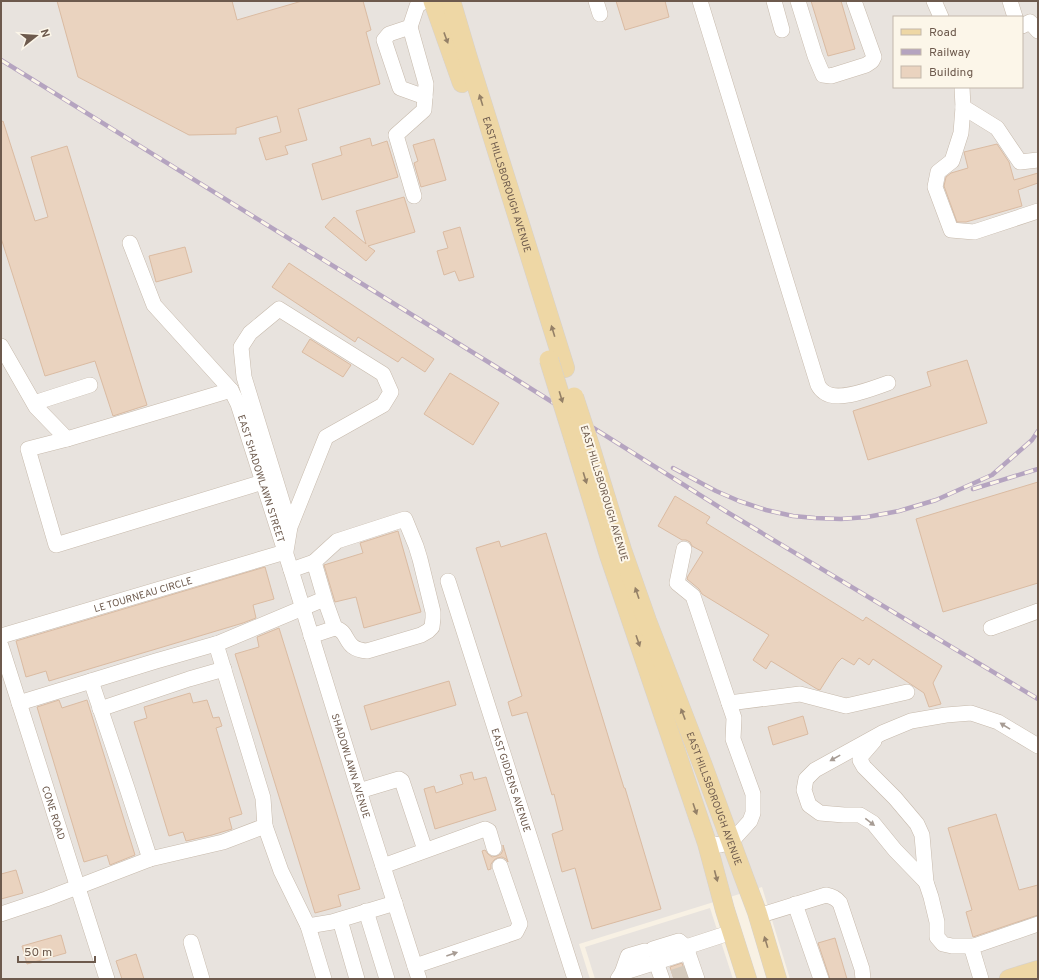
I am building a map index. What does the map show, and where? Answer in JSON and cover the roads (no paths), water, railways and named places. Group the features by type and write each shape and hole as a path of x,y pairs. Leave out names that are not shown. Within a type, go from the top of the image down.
{"main road":[{"name":"EAST HILLSBOROUGH AVENUE","path":"433,1 557,364 582,443 758,916 777,979"},
{"name":"EAST HILLSBOROUGH AVENUE","path":"452,1 557,364"},
{"name":"EAST HILLSBOROUGH AVENUE","path":"582,443 609,555 706,843 747,979"},
{"path":"1009,979 1038,970"}],"street":[{"path":"414,196 396,135 424,110 426,84 410,27 417,6 424,1"},
{"path":"700,1 818,385 822,391 828,395 837,396 848,395 888,383"},
{"path":"774,1 782,30"},
{"path":"798,1 815,56 823,75 831,76 866,65 874,58 854,1"},
{"path":"934,1 941,16"},
{"path":"1010,1 1015,16"},
{"path":"1023,26 1030,22 1038,30"},
{"path":"410,27 389,34 384,40 400,88 425,97"},
{"path":"962,88 963,107 961,133 952,160 938,172 935,187 951,230 974,232 1038,211"},
{"path":"963,107 997,128 1020,162 1038,160"},
{"name":"EAST SHADOWLAWN STREET","path":"130,243 154,305 231,390 238,404 285,552"},
{"path":"285,552 290,526 326,437 383,405 392,392 383,374 279,309 250,333 241,347 244,377 290,526"},
{"path":"1,346 36,407 68,440"},
{"path":"34,403 90,385"},
{"path":"231,390 68,440 28,449 56,545 263,482"},
{"path":"291,570 314,562 337,542 404,519 420,559 433,612 432,627 428,631 420,635 367,651 353,647 341,630 335,628 311,636"},
{"path":"684,549 677,583 693,596 734,718 733,739 753,794 753,813 750,821 731,842 720,845 706,843"},
{"name":"SHADOWLAWN AVENUE","path":"285,552 417,973"},
{"name":"LE TOURNEAU CIRCLE","path":"1,636 285,552"},
{"path":"314,562 324,599 335,628"},
{"name":"EAST GIDDENS AVENUE","path":"448,581 575,979"},
{"path":"19,703 216,644 324,599"},
{"path":"991,628 1038,611"},
{"path":"216,644 263,798 265,826 281,871 308,926 324,979"},
{"name":"CONE ROAD","path":"1,646 107,979"},
{"path":"100,709 224,669"},
{"path":"90,681 150,859"},
{"path":"729,703 800,694 846,706 907,692"},
{"path":"926,882 895,850 873,823 860,815 820,813 809,805 804,790 806,779 815,770 882,733 911,721 946,715 971,713 998,722 1038,746"},
{"path":"882,733 861,756 860,760 864,767 895,798 917,824 922,835 926,882 937,922 937,937 944,944 952,946 974,946 1038,924"},
{"path":"359,791 399,779 402,781 425,850"},
{"path":"1,914 46,899 150,859 223,842 265,826"},
{"path":"383,866 485,829 488,831 494,848"},
{"path":"417,973 516,932 520,924 500,866"},
{"path":"758,916 826,895 836,898 840,903 862,969 863,979"},
{"path":"308,926 340,920 395,903"},
{"path":"795,904 821,979"},
{"path":"366,911 387,979"},
{"path":"340,920 357,979"},
{"path":"620,976 651,954 687,950 732,932"},
{"path":"191,942 202,979"},
{"path":"974,946 972,949 981,979"},
{"path":"687,950 693,974"},
{"path":"651,954 668,978"}],"tunnel":[{"path":"673,977 688,972"}],"railway":[{"path":"1,60 727,512 1038,699"},
{"path":"673,468 716,491 766,510 793,516 815,518 841,519 867,517 899,511 936,500 992,475 1032,440 1038,431"},
{"path":"973,489 1038,469"}]}
